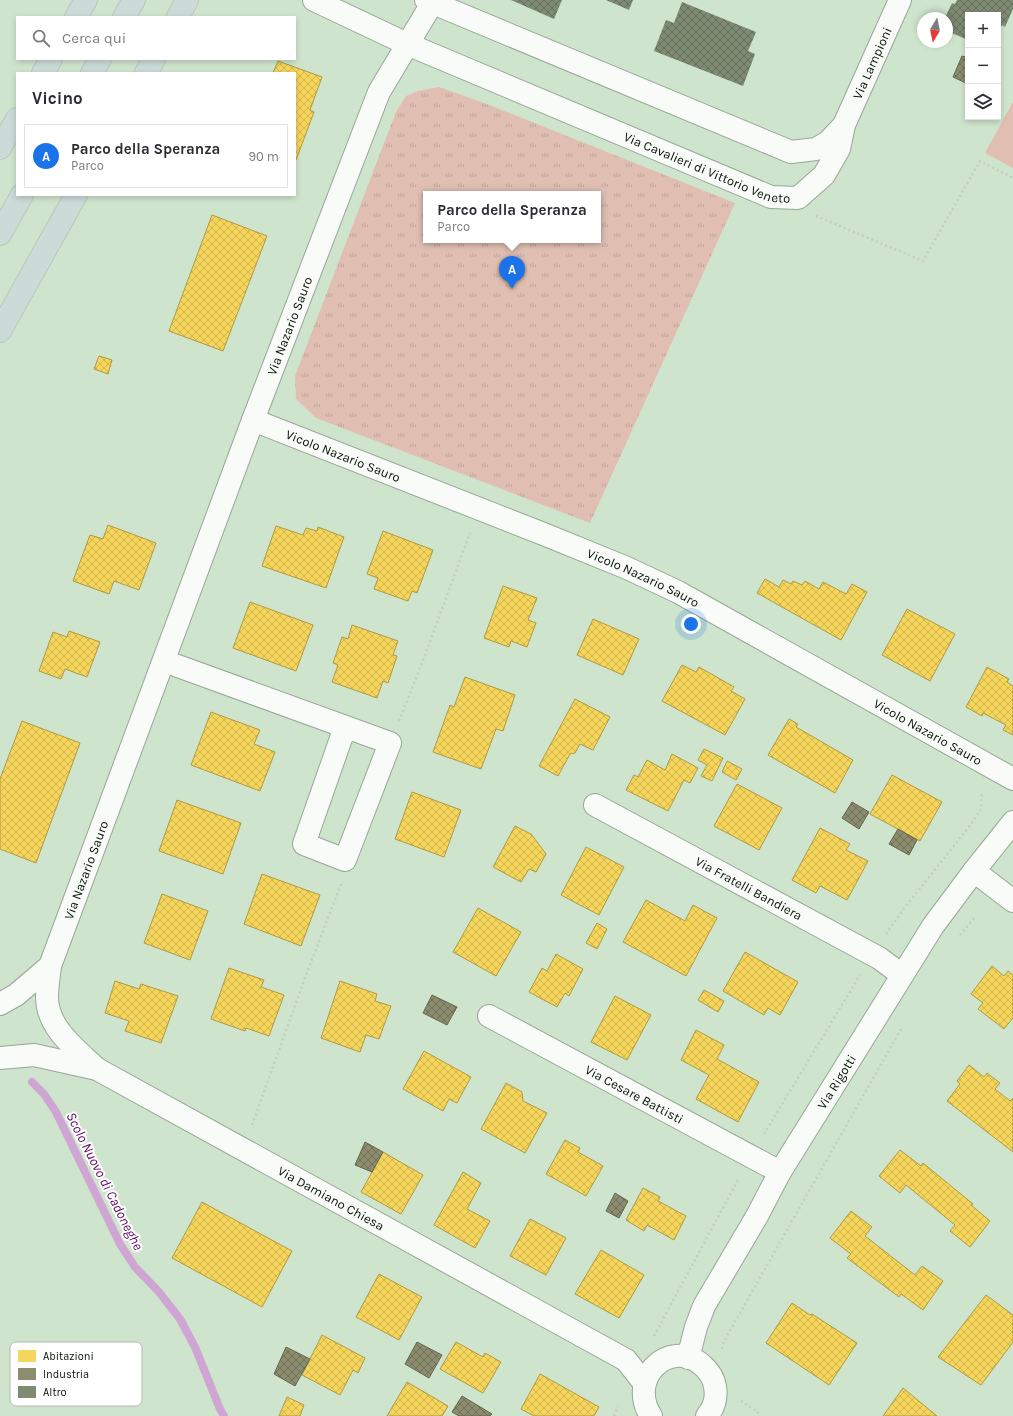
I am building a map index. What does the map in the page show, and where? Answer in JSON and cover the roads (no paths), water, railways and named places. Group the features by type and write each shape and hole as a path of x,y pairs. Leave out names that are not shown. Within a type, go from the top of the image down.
{"highway":[{"path":"77,16 86,0"},
{"path":"125,16 134,0"},
{"path":"179,16 187,0"},
{"path":"44,72 51,60"},
{"path":"93,72 99,60"},
{"path":"147,72 153,60"},
{"path":"0,148 16,120"},
{"path":"0,234 21,196"},
{"path":"0,331 75,196"}],"street":[{"name":"Via Cavalieri di Vittorio Veneto","path":"314,0 407,44 771,197 798,198 824,175 839,148 844,125"},
{"name":"Via Lampioni","path":"844,125 900,0"},
{"name":"Via Nazario Sauro","path":"97,1069 63,1036 51,1019 47,998 50,966 253,420 379,92 431,1"},
{"path":"431,1 791,152 816,149 828,142 844,125"},
{"name":"Vicolo Nazario Sauro","path":"253,420 627,568 678,592 1013,779"},
{"path":"164,661 345,727 390,744 345,860 304,844 345,727"},
{"name":"Via Fratelli Bandiera","path":"595,805 872,954 902,975"},
{"name":"Via Rigotti","path":"688,1358 696,1327 704,1306 780,1172 933,926 974,870 1013,822"},
{"path":"974,870 1013,901"},
{"path":"0,1004 16,995 50,966"},
{"name":"Via Cesare Battisti","path":"489,1016 780,1172"},
{"name":"Via Damiano Chiesa","path":"0,1058 34,1054 97,1069 626,1360 644,1383"},
{"path":"651,1416 643,1401 644,1383 649,1373 656,1365 666,1359 677,1356 697,1361 705,1367 713,1379 716,1394 711,1415"}],"waterway":[{"name":"Scolo Nuovo di Cadoneghe","path":"32,1082 44,1094 56,1112 120,1244 135,1267 159,1292 180,1319 195,1347 224,1416"}],"place":[{"name":"Parco della Speranza","path":"512,289"}]}
